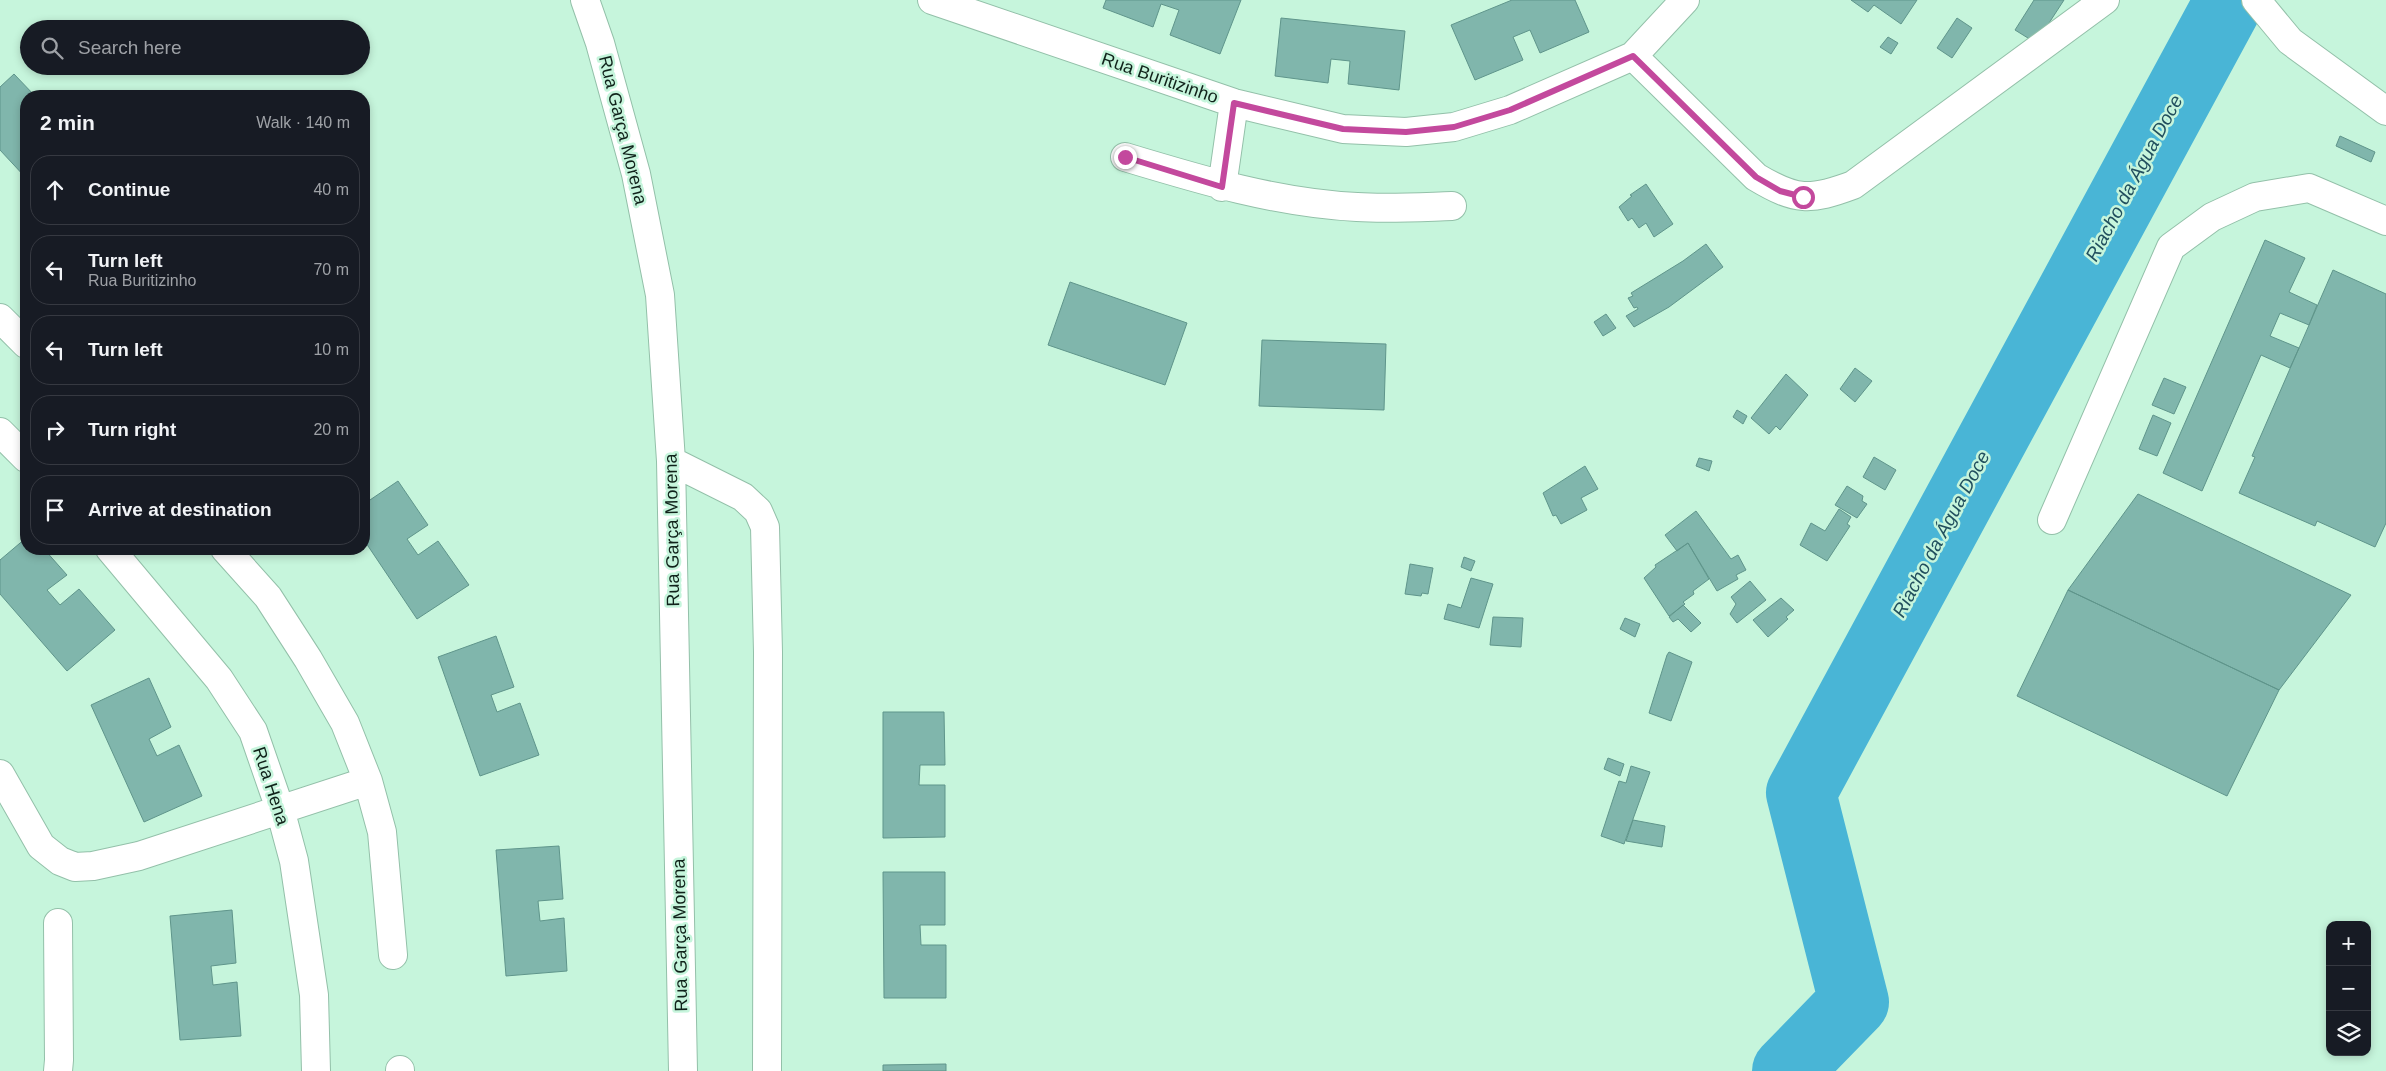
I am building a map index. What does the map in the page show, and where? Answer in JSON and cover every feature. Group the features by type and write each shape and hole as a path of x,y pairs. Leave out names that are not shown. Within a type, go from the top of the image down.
{"street":[{"name":"Rua Garça Morena","path":"585,0 600,43 636,174 660,295 671,460 683,1071"},
{"name":"Rua Buritizinho","path":"932,0 1234,103 1343,129 1406,132 1454,127 1510,110 1633,56 1684,0"},
{"path":"1633,56 1756,177 1780,191 1803,197 1826,195 1853,185 2105,0"},
{"path":"2256,0 2290,41 2386,112"},
{"path":"1222,187 1234,103"},
{"path":"1125,157 1222,187 1282,198 1357,207 1452,206"},
{"path":"2052,520 2171,247 2212,217 2255,197 2308,188 2386,220"},
{"path":"0,318 20,338"},
{"path":"0,432 20,452"},
{"path":"671,460 744,497 758,511 765,527 768,652 767,1071"},
{"name":"Rua Hena","path":"115,555 219,679 253,731 280,809 294,861 314,995 316,1071"},
{"path":"230,555 268,597 308,659 344,722 368,781 382,832 393,955"},
{"path":"0,774 41,846 60,861 75,867 93,866 139,856 368,781"},
{"path":"58,923 58,1071"}],"building":[{"path":"1106,0 1241,0 1220,54 1170,35 1179,10 1161,4 1153,27 1103,8"},
{"path":"1512,0 1575,0 1589,32 1540,53 1530,30 1513,37 1523,60 1475,80 1451,25"},
{"path":"1851,0 1917,0 1901,24 1874,5 1868,12"},
{"path":"2034,0 2064,0 2036,43 2015,30"},
{"path":"1281,18 1405,31 1399,90 1348,84 1350,61 1331,59 1328,83 1275,76"},
{"path":"1957,18 1972,28 1952,58 1937,48"},
{"path":"1888,37 1898,43 1891,54 1880,47"},
{"path":"14,74 29,90 20,90 20,172 0,150 0,87"},
{"path":"2340,136 2375,152 2371,162 2336,146"},
{"path":"1646,184 1673,224 1654,237 1646,223 1639,228 1632,218 1628,221 1619,207 1632,196 1630,195"},
{"path":"2265,240 2305,258 2289,292 2317,305 2309,325 2280,313 2270,336 2299,348 2290,368 2261,355 2202,491 2163,473"},
{"path":"1706,244 1723,267 1669,307 1634,327 1626,316 1638,309 1637,307 1634,308 1628,298 1633,296 1631,293 1683,261"},
{"path":"2333,270 2386,294 2386,523 2375,547 2317,521 2315,526 2239,493 2255,457 2252,456"},
{"path":"1070,282 1187,323 1165,385 1048,345"},
{"path":"1606,314 1616,328 1603,336 1594,322"},
{"path":"1262,340 1386,344 1384,410 1259,406"},
{"path":"1855,368 1872,381 1855,402 1840,389"},
{"path":"1786,374 1808,395 1780,430 1776,426 1769,434 1751,418"},
{"path":"2164,378 2186,387 2174,414 2152,405"},
{"path":"1737,410 1747,416 1743,424 1733,417"},
{"path":"2153,415 2171,423 2157,456 2139,449"},
{"path":"1874,457 1896,470 1885,490 1863,477"},
{"path":"1699,458 1712,461 1709,471 1696,466"},
{"path":"1585,466 1598,489 1581,498 1587,510 1561,524 1556,515 1553,516 1543,493"},
{"path":"398,481 428,525 407,539 418,555 438,541 469,585 417,619 370,549 370,500"},
{"path":"1847,486 1863,496 1862,501 1867,504 1857,518 1835,505"},
{"path":"2138,494 2351,595 2279,690 2068,590"},
{"path":"1839,509 1851,517 1847,524 1850,526 1827,561 1800,545 1811,523 1825,531"},
{"path":"1696,511 1731,559 1738,555 1746,570 1736,575 1738,579 1717,591 1688,543 1677,551 1665,535"},
{"path":"20,543 20,555 49,555 67,575 47,590 60,605 79,589 115,630 67,671 0,594 0,560"},
{"path":"1688,543 1709,579 1693,591 1694,594 1683,602 1685,604 1669,616 1644,578 1656,567 1655,565"},
{"path":"1464,557 1475,561 1471,571 1461,567"},
{"path":"1410,564 1433,568 1428,594 1422,593 1421,596 1405,594"},
{"path":"1471,578 1493,584 1479,628 1444,619 1448,604 1461,608"},
{"path":"1750,581 1766,600 1737,623 1730,614 1736,604 1731,597"},
{"path":"2068,590 2279,690 2227,796 2017,696"},
{"path":"1781,598 1794,610 1786,617 1788,619 1768,637 1753,620"},
{"path":"1683,605 1701,623 1691,632 1678,619 1673,622 1669,617"},
{"path":"1493,617 1523,618 1521,647 1490,645"},
{"path":"1625,618 1640,624 1635,637 1620,629"},
{"path":"496,636 514,687 491,695 497,712 520,703 539,755 480,776 438,657"},
{"path":"1669,652 1692,662 1671,721 1649,713"},
{"path":"149,678 171,727 149,739 157,756 179,745 202,796 144,822 91,705"},
{"path":"883,712 944,712 945,765 920,765 919,785 945,785 945,837 883,838"},
{"path":"1608,758 1624,764 1620,776 1604,769"},
{"path":"1631,766 1650,772 1624,844 1601,836 1619,781 1626,783"},
{"path":"1633,820 1665,826 1662,847 1626,841"},
{"path":"559,846 563,899 538,901 540,921 564,918 567,971 506,976 496,850"},
{"path":"883,872 945,872 945,925 920,925 921,945 946,945 946,998 884,998"},
{"path":"232,910 236,963 211,966 213,985 237,982 241,1036 180,1040 170,916"},
{"path":"946,1064 946,1071 883,1071 883,1065"}],"waterway":[{"name":"Riacho da Água Doce","path":"1787,1071 1854,1002 1801,793 2230,0"}],"route":[{"path":"1125,157 1222,187 1234,103 1343,129 1406,132 1454,127 1510,110 1633,56 1756,177 1780,191 1803,197"}]}
